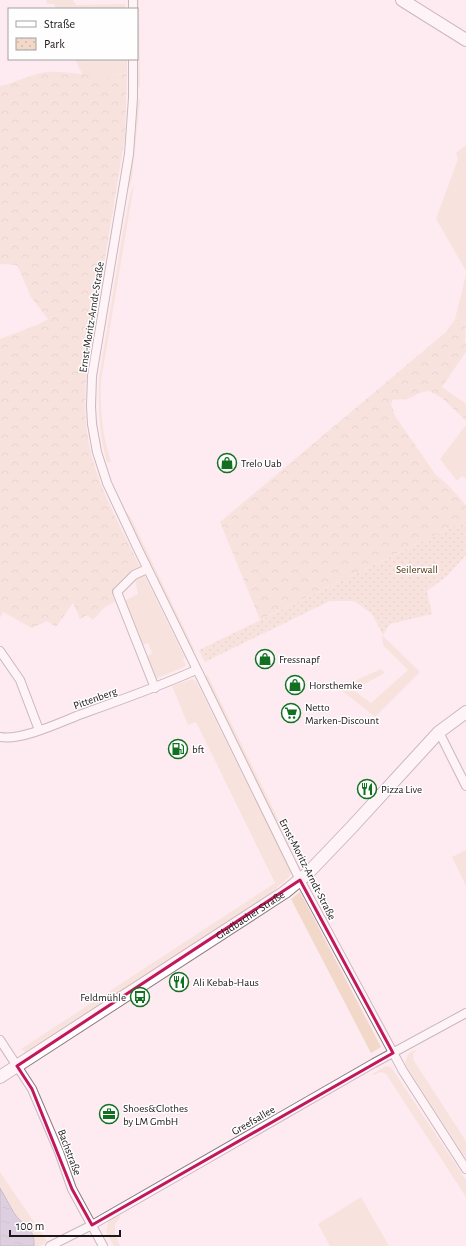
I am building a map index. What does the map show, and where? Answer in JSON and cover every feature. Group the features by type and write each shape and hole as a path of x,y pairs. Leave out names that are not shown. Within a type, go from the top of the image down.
{"main road":[{"path":"402,0 466,40"},
{"name":"Gladbacher Straße","path":"0,1077 272,901 300,880 351,828 438,732 466,712"}],"street":[{"name":"Ernst-Moritz-Arndt-Straße","path":"134,60 132,124 129,154 92,376 91,406 94,440 103,472 147,569 300,880 402,1071 466,1169"},
{"path":"147,569 134,575 117,592 155,688"},
{"path":"0,651 20,680 39,730"},
{"name":"Pittenberg","path":"0,737 15,737 39,730 155,688 196,670"},
{"path":"438,732 466,786"},
{"name":"Greefsallee","path":"50,1246 92,1225 393,1053 466,1013"},
{"name":"Bachstraße","path":"0,1040 32,1089 59,1152 72,1188 103,1246"}],"highlighted area":[{"path":"300,880 393,1053 92,1225 72,1189 32,1089 17,1066"}],"green space":[{"path":"46,0 73,0 76,5 125,4 125,8 56,8 54,4 47,4"},
{"path":"137,0 139,0 140,88 137,85"},
{"path":"75,60 86,60 96,76 103,78 127,72 125,136 87,368 85,412 88,438 103,489 141,569 136,570 124,578 113,596 115,602 105,607 93,620 87,615 80,619 73,603 56,627 47,621 32,628 3,612 0,618 0,339 37,325 48,319 31,297 17,265 0,264 0,86 45,72 82,74"},
{"path":"86,60 127,60 127,72 103,78 96,76"},
{"path":"140,99 132,178 125,200 135,130 137,102"},
{"path":"466,145 466,271 436,219 458,159 456,153"},
{"path":"134,185 101,381 102,422 111,462 107,462 102,441 100,420 99,378 123,231 130,195"},
{"path":"466,274 466,324 455,319"},
{"path":"455,319 466,324 466,352 442,387 466,404 466,421 442,398 429,391 422,392 407,399 393,400 391,404 395,416 436,475 447,484 466,505 466,520 260,620 220,522 446,332"},
{"path":"466,425 466,479 462,476 457,481 440,459"},
{"path":"124,511 130,516 195,651 193,651"},
{"name":"Seilerwall","path":"466,520 466,555 447,576 427,591 432,614 390,624 383,635 372,614 354,601 330,601 205,662 199,650"},
{"path":"144,574 185,658 183,659 186,666 153,680 145,660 152,653 148,643 143,645 141,641 138,642 122,602 138,594 136,580"},
{"path":"382,635 420,672 375,717 340,689 343,686 381,669 385,673 353,690 371,703 408,670 383,645"},
{"path":"207,674 301,865 300,866 265,799 206,677"},
{"path":"192,679 196,681 291,872 289,877 271,893 27,1053 21,1049 275,883 196,722 188,725 172,686"},
{"path":"466,850 466,886 452,857"},
{"path":"300,892 381,1047 371,1053 291,899"},
{"path":"417,1049 413,1054 414,1061 466,1141 466,1159 405,1064 408,1054"},
{"path":"386,1066 391,1067 466,1180 466,1197 386,1074 381,1072 372,1074"},
{"path":"0,1172 47,1241 41,1246 34,1246 32,1231 15,1214 0,1188"},
{"path":"361,1197 389,1246 330,1246 318,1224"},
{"path":"117,1214 121,1217 115,1224 115,1233 120,1246 114,1246 106,1232 109,1219"}],"water":[{"path":"0,1188 14,1213 28,1227 33,1235 34,1246 0,1246"}],"place":[{"name":"Trelo Uab","path":"227,463"},
{"name":"Fressnapf","path":"265,659"},
{"name":"Horsthemke","path":"295,685"},
{"name":"Netto Marken-Discount","path":"291,713"},
{"name":"bft","path":"178,749"},
{"name":"Pizza Live","path":"367,789"},
{"name":"Ali Kebab-Haus","path":"179,982"},
{"name":"Feldmühle","path":"140,997"},
{"name":"Shoes&Clothes by LM GmbH","path":"109,1114"}]}
